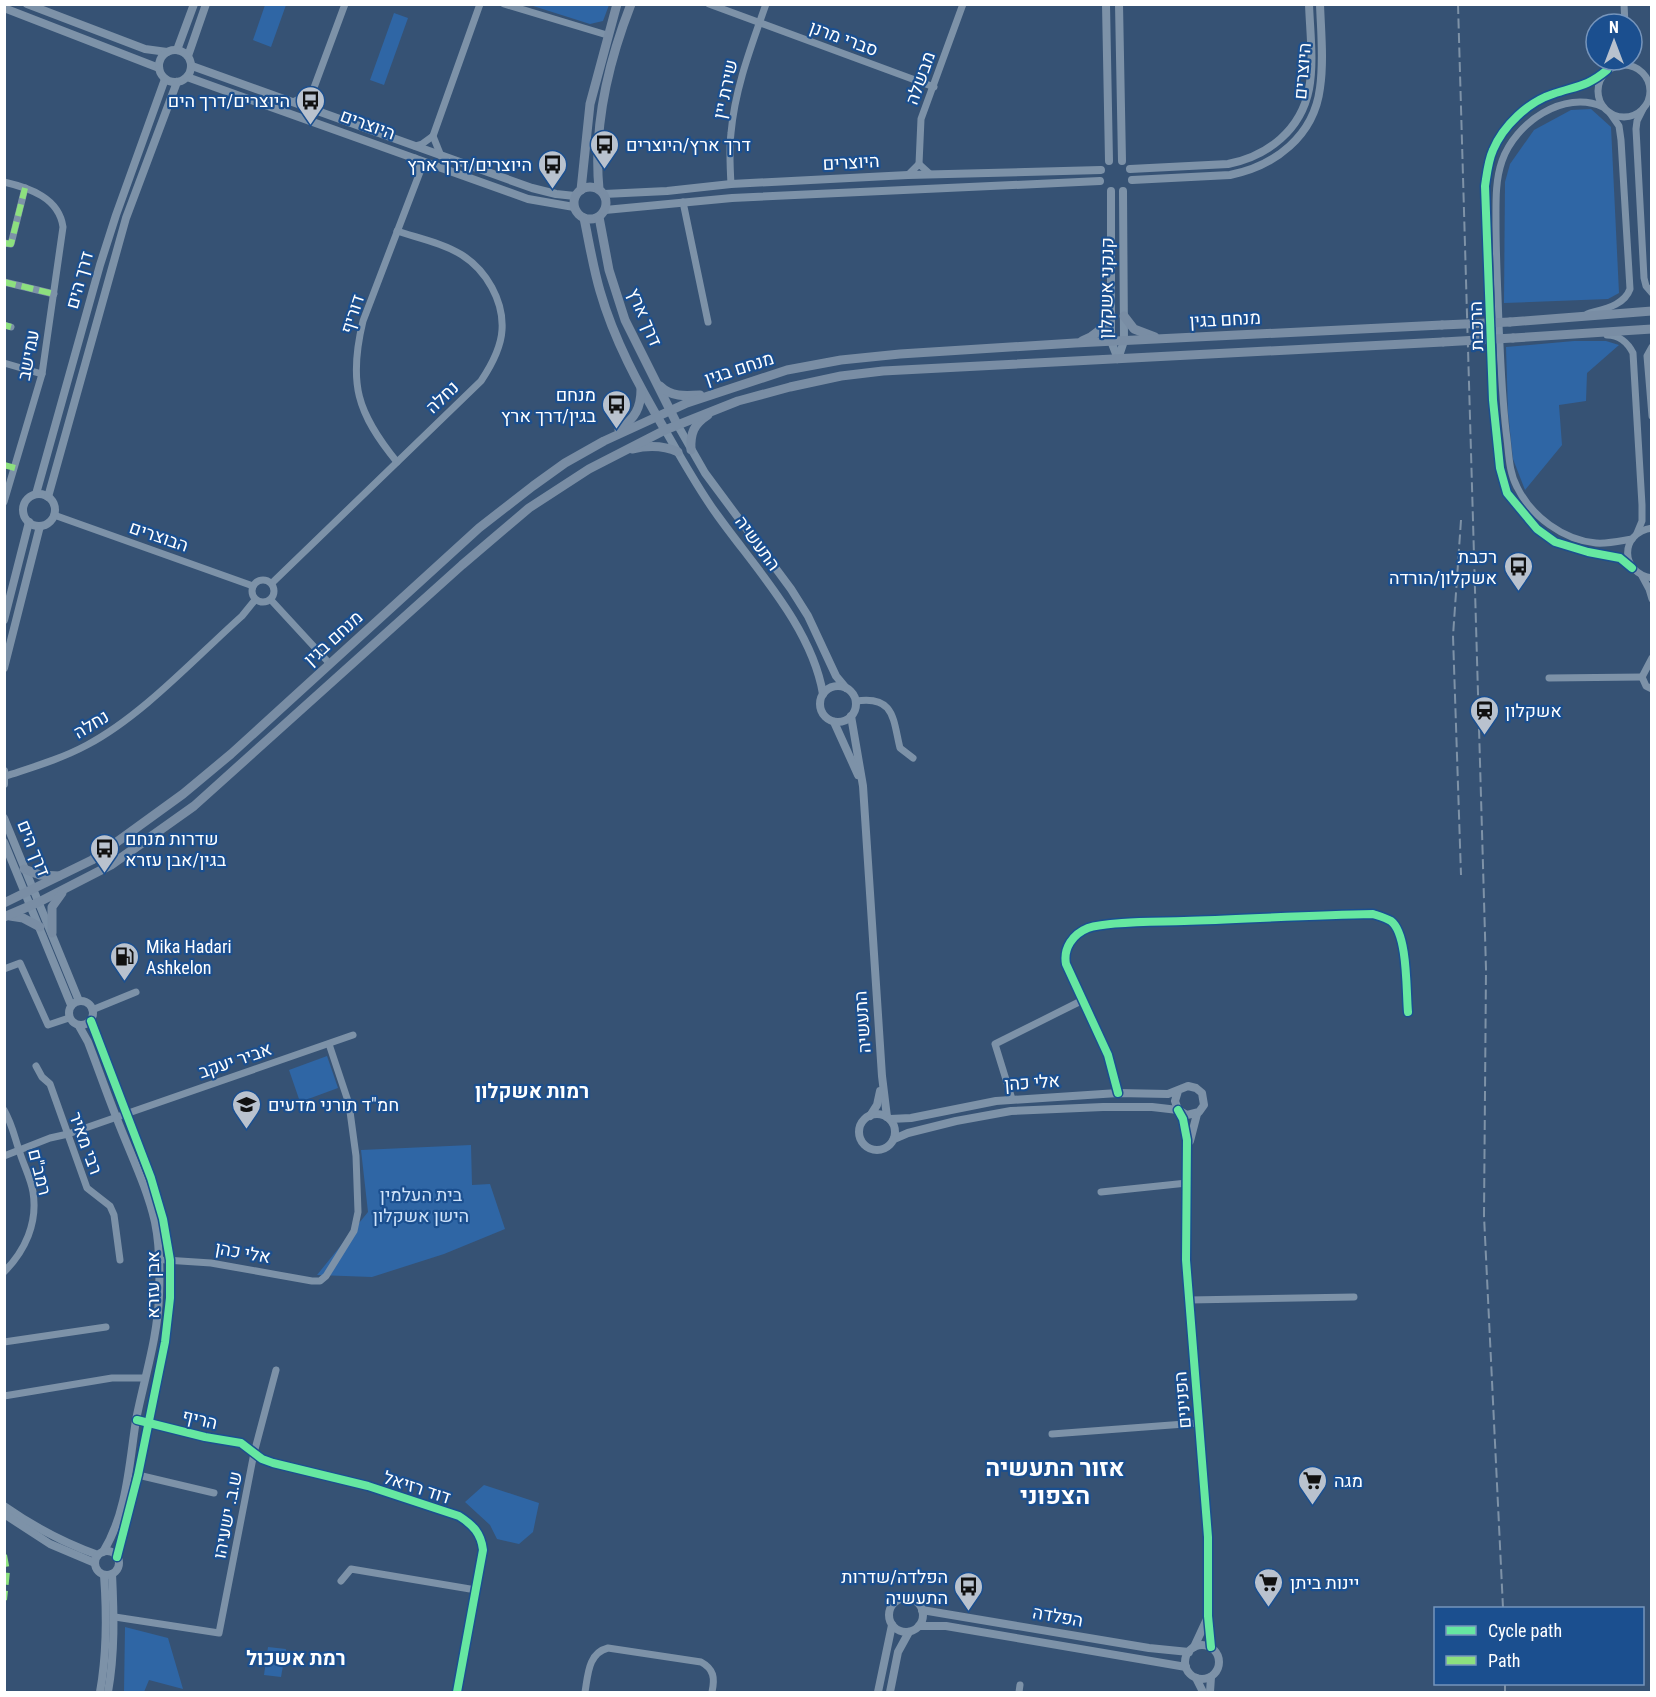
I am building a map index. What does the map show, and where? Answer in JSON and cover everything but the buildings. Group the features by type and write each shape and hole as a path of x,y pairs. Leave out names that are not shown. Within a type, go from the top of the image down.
{"main road":[{"path":"617,4 590,104 578,193 574,207 584,218 591,219 602,214 607,202 601,191 597,160 602,105 631,4"},
{"path":"578,193 588,187 601,191"},
{"name":"דרך ארץ","path":"602,214 609,270 625,320 677,424"},
{"name":"דרך ארץ","path":"584,218 600,291 612,325 640,386 657,416"},
{"name":"מנחם בגין","path":"4,903 67,874 120,842 191,787 231,754 478,528 565,463 604,441 711,394 787,370 841,360 900,354 1111,341 1510,322 1652,311"},
{"path":"1076,343 1098,332 1111,315"},
{"path":"1124,316 1134,329 1153,336 1169,338"},
{"name":"מנחם בגין","path":"6,916 69,888 111,865 194,806 462,565 529,508 613,456 677,424 724,406 790,387 841,376 883,371 1652,329"},
{"path":"656,382 678,396 711,394"},
{"path":"604,441 635,417 639,408 640,386"},
{"path":"691,450 691,431 696,424 724,406"},
{"name":"התעשיה","path":"657,416 665,430"},
{"path":"613,456 635,448 656,445 678,452"},
{"path":"24,868 32,873 49,876 67,874"},
{"path":"52,933 52,907 61,894 69,888"},
{"path":"6,916 23,918 40,927"}],"street":[{"path":"27,4 145,49 167,52 177,50 188,56 192,66 187,77 177,82 165,79 159,68 161,58 167,52"},
{"path":"177,50 194,4"},
{"path":"188,56 206,4"},
{"path":"293,102 312,93 345,4"},
{"path":"415,146 433,136 480,4"},
{"path":"504,4 607,35"},
{"name":"סברי מרנן","path":"709,4 934,87"},
{"name":"שירת יין","path":"731,184 731,134 734,110 745,63 766,4"},
{"name":"מבשלה","path":"919,164 919,126 963,4"},
{"path":"1106,4 1109,161 1101,170 1100,181 1111,191 1123,191 1132,180 1130,169 1122,161 1119,4"},
{"name":"היוצרים","path":"1130,169 1228,164 1242,161 1257,156 1284,136 1301,112 1309,87 1311,68 1309,4"},
{"name":"היוצרים","path":"1132,180 1244,172 1261,166 1292,144 1306,126 1315,108 1320,89 1322,69 1320,4"},
{"path":"4,8 159,68"},
{"name":"היוצרים","path":"192,66 544,192 578,193"},
{"name":"הרכבת","path":"1604,72 1592,82 1580,87 1537,100 1507,127 1494,148 1485,186 1494,400 1500,468 1507,493 1523,513 1537,529 1555,542 1594,554 1620,558 1642,576"},
{"path":"1581,316 1621,303 1627,297 1630,289 1619,126 1603,107 1597,92 1598,84 1606,72"},
{"path":"1648,74 1651,94 1637,120 1636,129 1644,278 1646,286 1652,293"},
{"name":"היוצרים","path":"187,77 528,199 574,207"},
{"name":"דרך הים","path":"36,494 116,215 165,79"},
{"name":"דרך הים","path":"48,497 126,218 177,82"},
{"path":"312,93 321,112"},
{"name":"הרכבת","path":"1603,107 1581,101 1548,110 1523,130 1502,160 1497,180 1496,252 1502,393 1511,473 1527,504 1540,518 1575,538 1596,543 1610,543 1652,528"},
{"path":"1610,113 1627,117 1643,109"},
{"path":"433,136 442,156"},
{"path":"415,158 420,172 436,166"},
{"path":"1109,161 1122,161"},
{"path":"908,175 919,164 930,174"},
{"name":"היוצרים","path":"601,191 667,191 731,184 930,174 1101,170"},
{"name":"דוריף","path":"397,462 379,440 364,412 355,366 363,321 420,172"},
{"name":"היוצרים","path":"602,214 682,202 878,190 1100,181"},
{"path":"4,182 25,188 11,244 4,243"},
{"name":"עמישב","path":"4,502 42,374 63,227 58,210 51,201 25,188"},
{"name":"קנקני אשקלון","path":"1111,191 1111,341 1118,359"},
{"name":"קנקני אשקלון","path":"1118,359 1124,341 1123,191"},
{"path":"682,202 708,322"},
{"name":"נחלה","path":"272,584 481,381 496,353 502,329 499,307 495,294 481,271 472,262 450,250 397,231"},
{"path":"4,282 54,294"},
{"path":"1578,334 1613,335 1623,340 1633,353 1642,521 1627,553 1632,568"},
{"path":"1652,347 1647,356 1652,416"},
{"path":"4,363 42,374"},
{"name":"התעשיה","path":"677,424 705,473 791,590 818,635 836,676 846,688"},
{"name":"התעשיה","path":"665,430 717,515 798,628 819,674 823,694"},
{"path":"4,465 15,468"},
{"path":"36,494 48,497 54,505 54,515 50,522 40,526 28,522 23,513 23,506 29,497 36,494"},
{"name":"הבוצרים","path":"54,515 253,586"},
{"path":"4,620 28,522"},
{"path":"4,668 40,526"},
{"path":"1642,576 1652,578"},
{"path":"1642,576 1652,599"},
{"path":"262,580 272,584 275,590 271,600 265,603 255,600 252,592 253,586 262,580"},
{"name":"נחלה","path":"5,777 67,755 110,732 146,704 242,616 255,600"},
{"path":"271,600 330,664"},
{"path":"1642,677 1652,658"},
{"path":"1549,678 1642,677"},
{"path":"1642,677 1646,686 1652,689"},
{"path":"831,687 846,688 856,701 854,712 846,720 834,722 824,716 820,701 823,694 831,687"},
{"path":"856,701 874,701 885,706 893,714 900,748 913,758"},
{"name":"התעשיה","path":"851,716 863,786 882,1076 888,1118"},
{"name":"התעשיה","path":"834,722 863,786"},
{"name":"דרך הים","path":"4,818 24,868 29,892"},
{"name":"דרך הים","path":"4,842 29,892"},
{"path":"29,892 52,933 75,1003"},
{"path":"35,904 40,927 75,1003"},
{"path":"1118,1093 1108,1055 1068,971 1065,958 1075,936 1088,928 1163,921 1373,914 1390,920 1398,929 1402,943 1408,1012"},
{"path":"4,969 20,963 48,1025 69,1018"},
{"path":"92,1010 136,992"},
{"path":"1012,1099 995,1044 1083,1000"},
{"path":"75,1003 87,1003 92,1010 91,1021 85,1025 79,1026 69,1018 68,1011 75,1003"},
{"name":"אבן עזרא","path":"91,1021 154,1188 163,1219 170,1260 170,1298 165,1339 138,1475 117,1557"},
{"name":"אבן עזרא","path":"79,1026 88,1042 141,1181 154,1221 160,1260 159,1298 153,1340 136,1420 127,1483 111,1538 98,1557"},
{"name":"אביר יעקב","path":"4,1156 353,1035"},
{"name":"אלי כהן","path":"160,1260 211,1263 297,1279 320,1281 326,1276 354,1231 358,1212 356,1156 349,1104 329,1044"},
{"name":"רבי מאיר","path":"36,1066 42,1077 50,1084 87,1188 110,1206 114,1215 120,1260"},
{"name":"התעשיה","path":"870,1116 879,1099 882,1076"},
{"path":"1188,1086 1200,1090 1204,1101 1202,1108 1197,1113 1187,1115 1179,1111 1175,1101 1178,1091 1188,1086"},
{"name":"אלי כהן","path":"888,1118 911,1118 1012,1099 1118,1093 1162,1095 1178,1091"},
{"name":"אלי כהן","path":"894,1138 965,1119 1011,1111 1103,1107 1152,1107 1179,1111"},
{"name":"רמב\"ם","path":"4,1110 14,1127 33,1192 33,1223 22,1249 4,1272"},
{"name":"הפנינים","path":"1179,1111 1185,1126 1188,1150 1185,1260 1208,1538 1208,1616 1211,1647"},
{"name":"הפנינים","path":"1188,1150 1197,1113"},
{"path":"879,1114 888,1118 895,1128 894,1138 888,1146 872,1149 864,1144 859,1131 862,1123 870,1116 879,1114"},
{"path":"1101,1192 1187,1183"},
{"path":"1189,1300 1354,1297"},
{"path":"4,1342 106,1327"},
{"name":"ש.ב. ישעיהו","path":"115,1617 219,1633 254,1453 276,1370"},
{"path":"4,1396 112,1378 145,1378"},
{"name":"הריף","path":"136,1420 205,1437 241,1443 254,1453"},
{"path":"1052,1434 1198,1423"},
{"name":"דוד רזיאל","path":"254,1453 273,1463 368,1486 459,1516 468,1522 482,1539 483,1550 456,1692"},
{"path":"138,1475 214,1492"},
{"path":"4,1506 50,1535 98,1557"},
{"path":"4,1514 50,1544 98,1557 111,1552 117,1557 118,1567 108,1574 98,1572 98,1557"},
{"path":"341,1581 351,1569 476,1590"},
{"path":"108,1574 115,1617 112,1669 108,1692"},
{"path":"100,1692 105,1668 108,1574"},
{"path":"878,1692 892,1625 889,1611 898,1600 912,1599 922,1610 922,1621 920,1626 909,1632 898,1652 890,1692"},
{"name":"הפלדה","path":"922,1610 1149,1648 1192,1649"},
{"name":"הפנינים","path":"1192,1649 1208,1616"},
{"path":"892,1625 900,1631 909,1632"},
{"name":"הפלדה","path":"920,1626 946,1626 1186,1667"},
{"path":"1196,1678 1211,1677 1220,1664 1218,1654 1211,1647 1200,1645 1192,1649 1185,1661 1188,1672 1196,1678 1203,1692"},
{"path":"585,1692 594,1655 600,1650 616,1648 701,1662 712,1670 714,1677 712,1692"},
{"path":"1210,1692 1211,1677"}],"green space":[{"path":"609,4 603,21 590,24 530,5"},
{"path":"265,5 286,5 271,47 253,40"},
{"path":"394,13 408,18 384,85 370,80"},
{"path":"1591,109 1611,127 1619,293 1608,299 1504,303 1505,182 1510,164 1534,130 1571,110"},
{"path":"1574,341 1606,341 1619,345 1587,373 1586,401 1559,405 1562,445 1525,490 1513,459 1508,413 1506,347"},
{"path":"327,1056 338,1088 300,1102 289,1070"},
{"name":"בית העלמין הישן אשקלון","path":"471,1145 472,1185 490,1184 505,1229 444,1254 372,1277 317,1275 368,1212 361,1150"},
{"path":"484,1485 539,1503 533,1532 519,1544 497,1539 490,1525 465,1502"},
{"path":"125,1627 168,1638 183,1689 149,1680 144,1692 124,1692"},
{"path":"268,1647 286,1649 281,1677 264,1675"}],"railway":[{"path":"1458,4 1486,969 1484,1216 1503,1607"},
{"path":"1461,520 1453,636 1461,875"},
{"path":"1505,1685 1505,1692"}],"marked path":[{"path":"4,243 11,244 25,188"},
{"path":"4,282 54,294"},
{"path":"4,325 11,327"},
{"path":"4,465 15,468"},
{"path":"4,1555 7,1571 4,1600"}],"cycle path":[{"path":"1605,72 1587,83 1534,103 1517,116 1503,132 1491,154 1485,186 1493,400 1500,468 1507,493 1537,529 1555,542 1588,552 1620,558 1632,568"},
{"path":"1118,1093 1108,1055 1066,964 1066,952 1070,942 1088,928 1134,922 1373,914 1391,921 1401,938 1408,1012"},
{"path":"91,1021 151,1178 163,1219 170,1260 170,1298 165,1342 138,1475 117,1557"},
{"path":"1178,1110 1183,1119 1187,1140 1186,1260 1208,1537 1208,1616 1211,1647"},
{"path":"137,1420 205,1437 241,1443 262,1459 273,1463 368,1486 459,1516 468,1523 476,1530 483,1550 457,1692"}],"place":[{"name":"היוצרים/דרך הים","path":"311,126"},
{"name":"דרך ארץ/היוצרים","path":"605,170"},
{"name":"היוצרים/דרך ארץ","path":"553,190"},
{"name":"מנחם בגין/דרך ארץ","path":"617,430"},
{"name":"רכבת אשקלון/הורדה","path":"1518,592"},
{"name":"אשקלון","path":"1484,736"},
{"name":"שדרות מנחם בגין/אבן עזרא","path":"104,874"},
{"name":"Mika Hadari Ashkelon","path":"125,982"},
{"name":"חמ\"ד תורני מדעים","path":"247,1130"},
{"name":"מגה","path":"1313,1506"},
{"name":"יינות ביתן","path":"1269,1608"},
{"name":"הפלדה/שדרות התעשיה","path":"969,1612"}],"district":[{"name":"רמות אשקלון","path":"532,1091"},
{"name":"אזור התעשיה הצפוני","path":"1055,1482"},
{"name":"רמת אשכול","path":"296,1658"}]}
